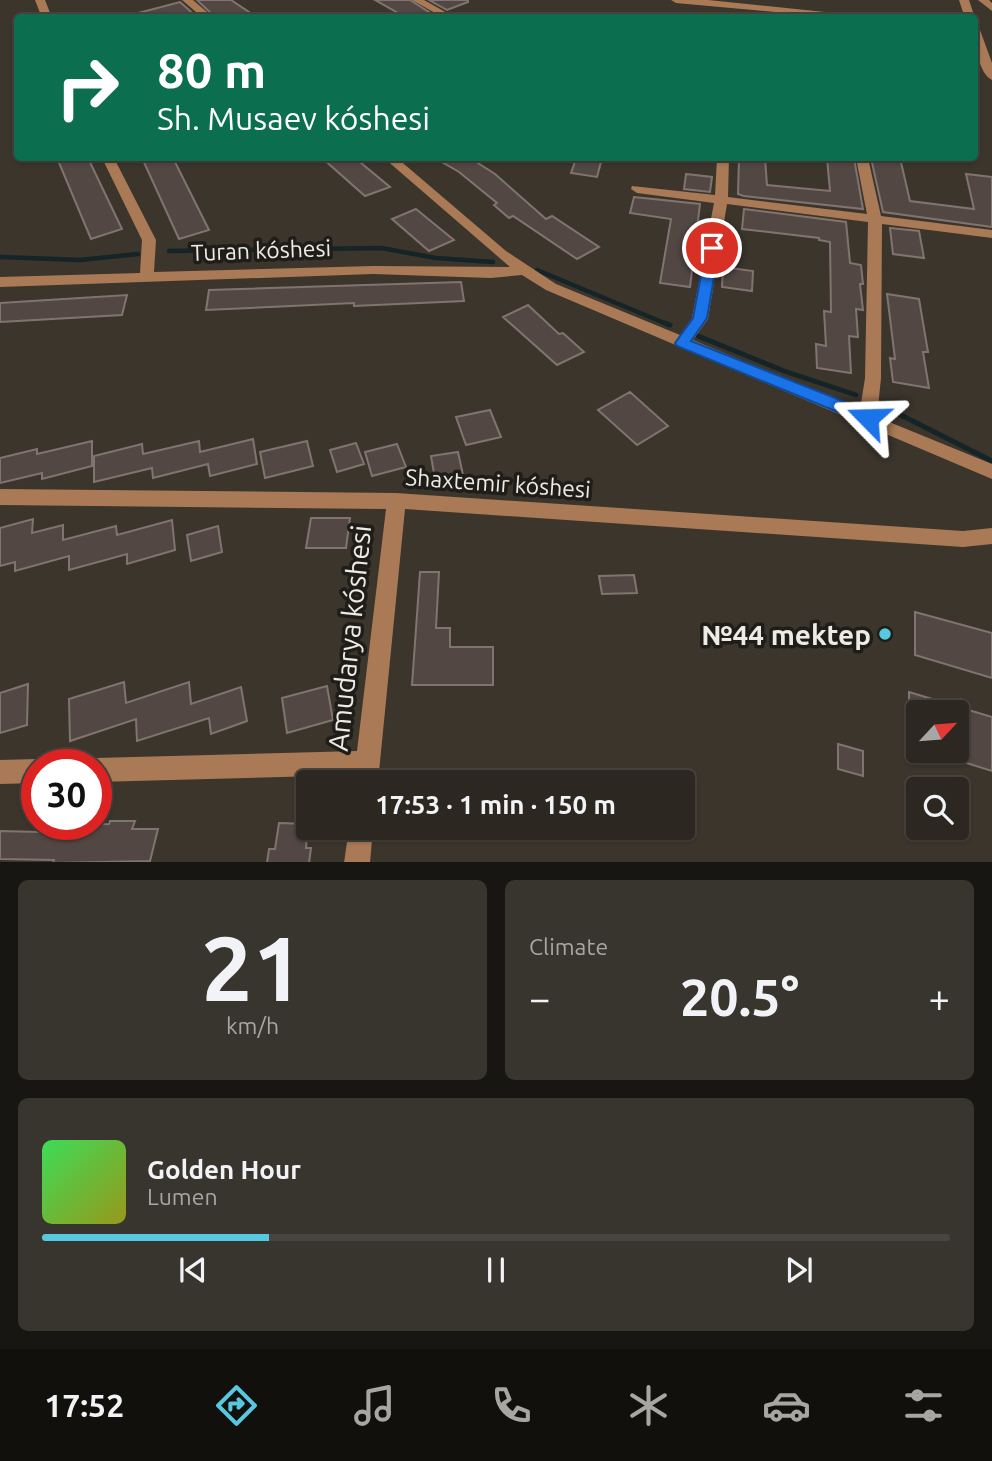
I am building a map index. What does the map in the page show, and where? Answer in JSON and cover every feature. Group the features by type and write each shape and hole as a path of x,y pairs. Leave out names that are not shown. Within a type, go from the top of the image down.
{"street":[{"path":"187,0 205,14"},
{"path":"416,0 444,14"},
{"path":"676,0 814,14"},
{"path":"983,0 992,8"},
{"path":"726,5 726,14"},
{"path":"978,38 992,78"},
{"path":"110,161 149,240 147,276"},
{"path":"394,161 524,270 551,286 992,472"},
{"path":"682,343 700,318 721,201 723,161"},
{"path":"863,161 875,219 873,378 868,418"},
{"path":"636,189 992,234"},
{"name":"Turan kóshesi","path":"0,282 373,270 491,273 524,270"},
{"name":"Shaxtemir kóshesi","path":"0,497 396,501 963,539 992,536"},
{"name":"Amudarya kóshesi","path":"367,770 396,501"},
{"path":"112,769 296,772"},
{"path":"0,772 21,771"},
{"path":"357,862 360,840"}],"building":[{"path":"197,0 231,0 252,14 212,14"},
{"path":"375,0 410,0 432,14 400,14"},
{"path":"429,0 468,0 468,2 447,10"},
{"path":"180,2 194,14 138,14"},
{"path":"58,161 89,161 122,229 91,239"},
{"path":"143,161 174,161 209,230 179,239"},
{"path":"325,161 359,161 390,187 365,196"},
{"path":"440,161 475,161 495,174 546,219 552,216 599,247 577,259 513,216 509,218 494,205 497,203 459,172"},
{"path":"575,161 601,162 597,177 571,173"},
{"path":"739,161 765,161 767,185 830,191 827,161 855,161 863,209 744,196 738,194"},
{"path":"872,161 901,161 910,201 974,209 966,174 992,177 992,227 883,212"},
{"path":"686,174 712,177 710,192 684,189"},
{"path":"634,197 700,204 690,287 660,283 671,219 630,213"},
{"path":"416,209 454,240 429,251 392,219"},
{"path":"744,209 846,222 850,263 861,265 863,284 860,284 863,310 856,309 858,337 849,336 851,373 817,368 816,344 826,346 824,311 831,312 830,242 819,238 742,229"},
{"path":"890,228 919,231 924,258 893,254"},
{"path":"723,267 753,271 752,291 722,287"},
{"path":"461,282 464,301 206,310 209,290"},
{"path":"887,294 919,299 928,352 923,352 929,388 893,382 890,358 895,359"},
{"path":"127,295 122,315 0,322 0,303"},
{"path":"528,305 559,334 563,333 584,352 557,365 503,317"},
{"path":"630,392 668,426 637,445 598,410"},
{"path":"490,410 501,437 466,445 456,417"},
{"path":"253,439 257,464 210,476 208,464 153,478 152,468 94,482 94,456 142,444 143,454 199,441 200,452"},
{"path":"92,441 92,466 42,479 42,473 0,483 0,458 37,449 37,454"},
{"path":"307,441 313,466 265,478 260,452"},
{"path":"356,443 364,464 337,472 330,450"},
{"path":"397,444 406,467 372,476 365,452"},
{"path":"458,452 463,475 435,479 431,456"},
{"path":"311,518 350,518 346,548 306,548"},
{"path":"33,519 32,533 63,525 63,540 116,526 117,535 172,520 175,550 127,564 127,554 69,570 69,556 15,571 15,562 0,566 0,528"},
{"path":"218,526 222,552 191,561 187,535"},
{"path":"420,572 439,572 436,628 450,628 450,647 493,647 493,685 412,685"},
{"path":"634,575 637,593 602,594 599,576"},
{"path":"915,612 992,633 992,678 915,655"},
{"path":"124,682 126,703 189,682 191,704 241,687 247,721 211,734 209,718 137,741 136,719 70,741 69,699"},
{"path":"28,684 27,725 0,733 0,693"},
{"path":"327,686 333,720 287,733 282,698"},
{"path":"909,692 936,700 909,700"},
{"path":"970,710 992,717 992,771 967,763 970,763"},
{"path":"838,744 863,751 863,776 838,769"},
{"path":"112,821 135,821 132,829 158,829 150,861 102,862 0,859 0,831 21,832 21,840 112,840"},
{"path":"279,823 296,824 296,840 307,840 306,848 311,848 309,862 267,862 269,849 275,849"}],"waterway":[{"path":"169,251 381,248 436,258 493,262"},
{"path":"0,257 80,260 138,254"},
{"path":"537,270 669,325"},
{"path":"665,323 670,325"},
{"path":"698,336 784,371 856,395"},
{"path":"885,407 992,461"}],"place":[{"name":"№44 mektep","path":"885,634"}],"route":[{"path":"712,248 700,318 682,343 868,418"}]}
